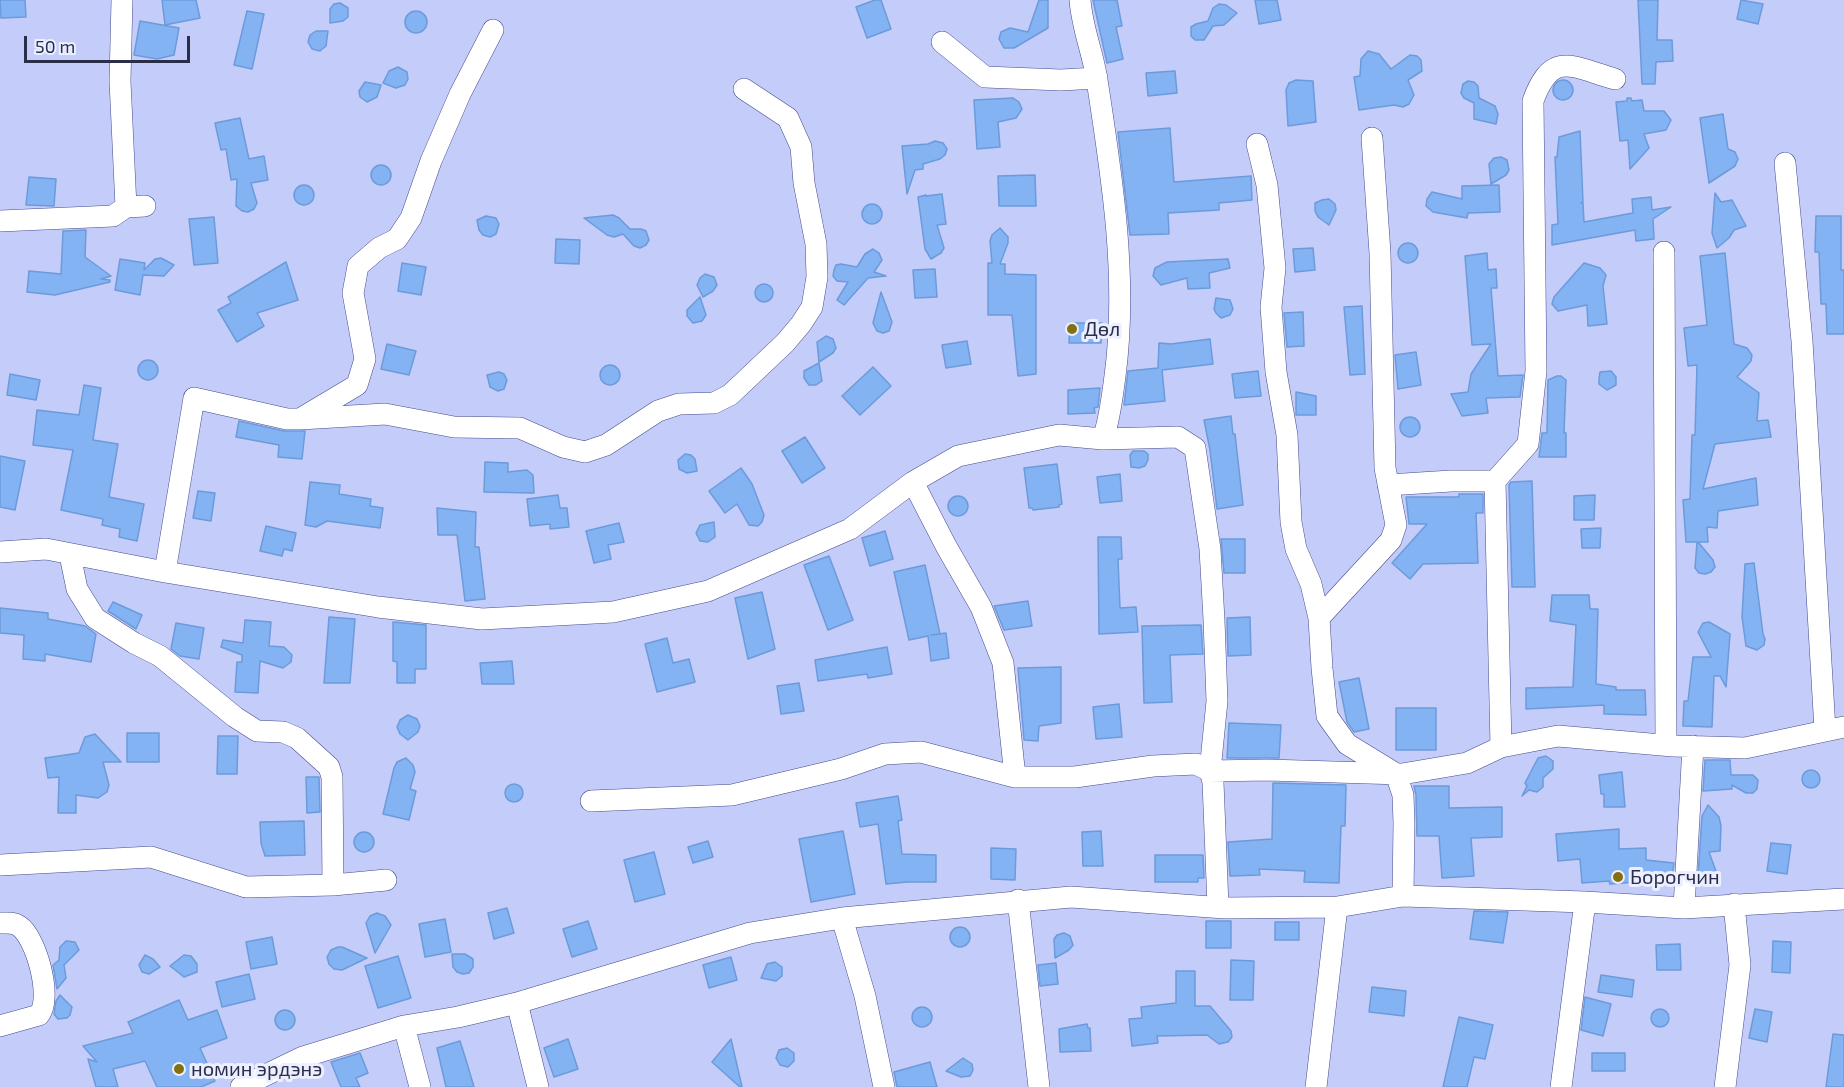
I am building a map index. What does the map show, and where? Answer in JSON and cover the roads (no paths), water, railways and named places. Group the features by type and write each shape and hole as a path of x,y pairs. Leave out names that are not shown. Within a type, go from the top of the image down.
{"street":[{"path":"0,220 113,216 135,206 120,81 123,0"},
{"path":"1080,0 1097,78 1118,238 1119,350 1110,420 1103,438"},
{"path":"300,419 357,385 365,359 353,293 358,266 379,248 397,238 411,218 435,151 460,94 493,30"},
{"path":"942,42 985,77 1061,80 1097,78"},
{"path":"1502,747 1495,481 1528,444 1536,371 1533,101 1539,84 1551,69 1567,65 1615,79"},
{"path":"165,572 194,398 287,419 385,414 454,427 520,428 563,447 585,452 606,445 658,411 679,404 714,403 730,396 801,324 812,307 818,277 816,244 804,183 801,147 788,118 744,88"},
{"path":"1319,618 1391,540 1396,525 1385,468 1380,253 1372,138"},
{"path":"1257,144 1267,185 1274,256 1271,307 1276,372 1287,435 1292,522 1296,549 1311,584 1319,618 1327,716 1347,744 1395,774 1403,795 1402,896"},
{"path":"591,801 732,795 841,769 885,754 921,752 1015,777 1075,777 1153,766 1196,764 1210,771 1266,770 1395,774 1467,763 1502,747 1558,736 1745,748 1835,729 1785,163"},
{"path":"1664,252 1666,744"},
{"path":"0,552 46,549 165,572 378,607 482,619 614,612 708,591 850,529 913,482 958,456 1059,435 1103,438 1178,437 1195,448 1210,549 1217,701 1210,771 1213,782 1218,906"},
{"path":"1388,485 1495,481"},
{"path":"913,482 981,607 1003,663 1015,777"},
{"path":"70,555 77,589 94,618 160,656 235,717 257,731 283,732 297,738 329,767 332,777 333,885"},
{"path":"1684,908 1693,746"},
{"path":"0,865 151,857 246,887 333,885 386,880"},
{"path":"241,1087 303,1058 404,1026 458,1017 517,1003 750,933 842,918 1018,900 1071,897 1218,906 1337,907 1402,896 1684,908 1844,899"},
{"path":"1018,900 1039,1087"},
{"path":"1561,1087 1585,902"},
{"path":"1725,1087 1740,965 1734,904"},
{"path":"1317,1087 1337,907"},
{"path":"842,918 865,996 884,1087"},
{"path":"0,923 16,924 25,931 40,962 45,1001 39,1015 0,1026"},
{"path":"517,1003 538,1087"},
{"path":"404,1026 420,1087"}],"place":[{"name":"Дөл","path":"1072,329"},
{"name":"Борогчин","path":"1618,877"},
{"name":"номин эрдэнэ","path":"179,1069"}]}
